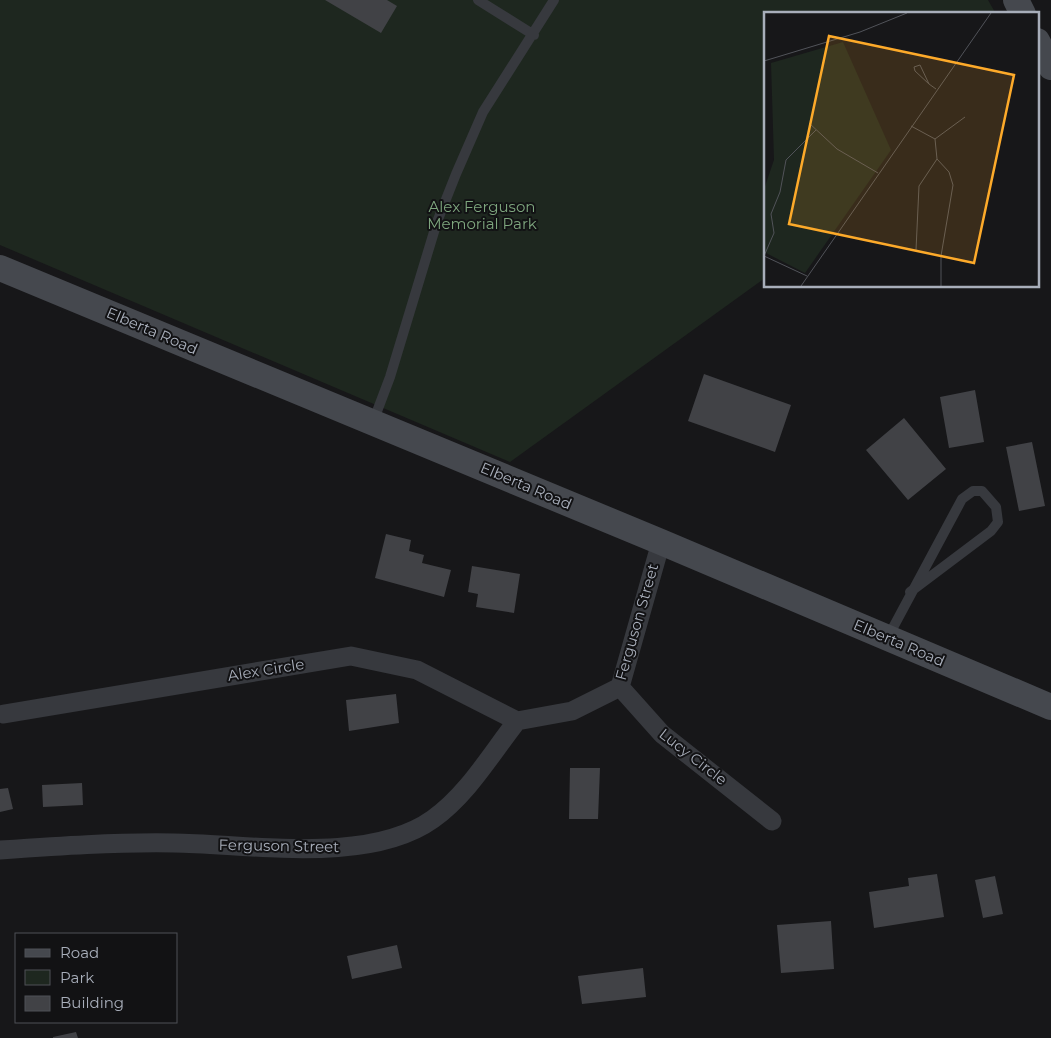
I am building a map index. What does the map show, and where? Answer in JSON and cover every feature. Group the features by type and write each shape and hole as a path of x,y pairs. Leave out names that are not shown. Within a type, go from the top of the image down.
{"street":[{"path":"1016,0 1022,12"},
{"path":"1038,43 1051,67"},
{"name":"Elberta Road","path":"0,268 661,542 1051,707"},
{"name":"Ferguson Street","path":"0,850 90,843 175,843 302,848 351,846 397,838 432,819 457,798 517,721 572,711 620,687 661,542"},
{"name":"Alex Circle","path":"4,714 351,656 417,670 517,721"},
{"name":"Lucy Circle","path":"620,687 662,734 772,822"}],"lane":[{"path":"478,0 534,35"},
{"path":"372,422 390,377 437,222 456,174 483,112 534,35 554,0"},
{"path":"887,638 910,592 962,499 972,492 982,491 996,507 998,522 992,531 910,592"}],"green space":[{"name":"Alex Ferguson Memorial Park","path":"0,0 988,0 995,12 764,12 764,279 510,462 0,245"}],"building":[{"path":"325,0 387,0 397,6 381,33"},
{"path":"704,374 791,405 775,452 688,421"},
{"path":"975,390 984,442 949,448 940,397"},
{"path":"904,418 946,469 908,500 866,450"},
{"path":"1032,442 1045,506 1019,511 1006,447"},
{"path":"386,534 411,540 409,551 424,555 422,563 451,570 444,597 375,578"},
{"path":"472,566 520,574 514,613 476,607 478,594 468,592"},
{"path":"396,694 399,723 349,731 346,700"},
{"path":"570,768 600,768 598,819 569,819"},
{"path":"82,783 83,805 43,807 42,785"},
{"path":"8,788 13,809 0,812 0,789"},
{"path":"937,874 944,917 874,928 869,892 909,886 908,878"},
{"path":"995,876 1003,914 983,918 975,880"},
{"path":"831,921 834,969 781,973 777,925"},
{"path":"397,945 402,968 352,979 347,956"},
{"path":"643,968 646,997 582,1004 578,976"},
{"path":"76,1032 78,1038 53,1038 53,1037"}]}
